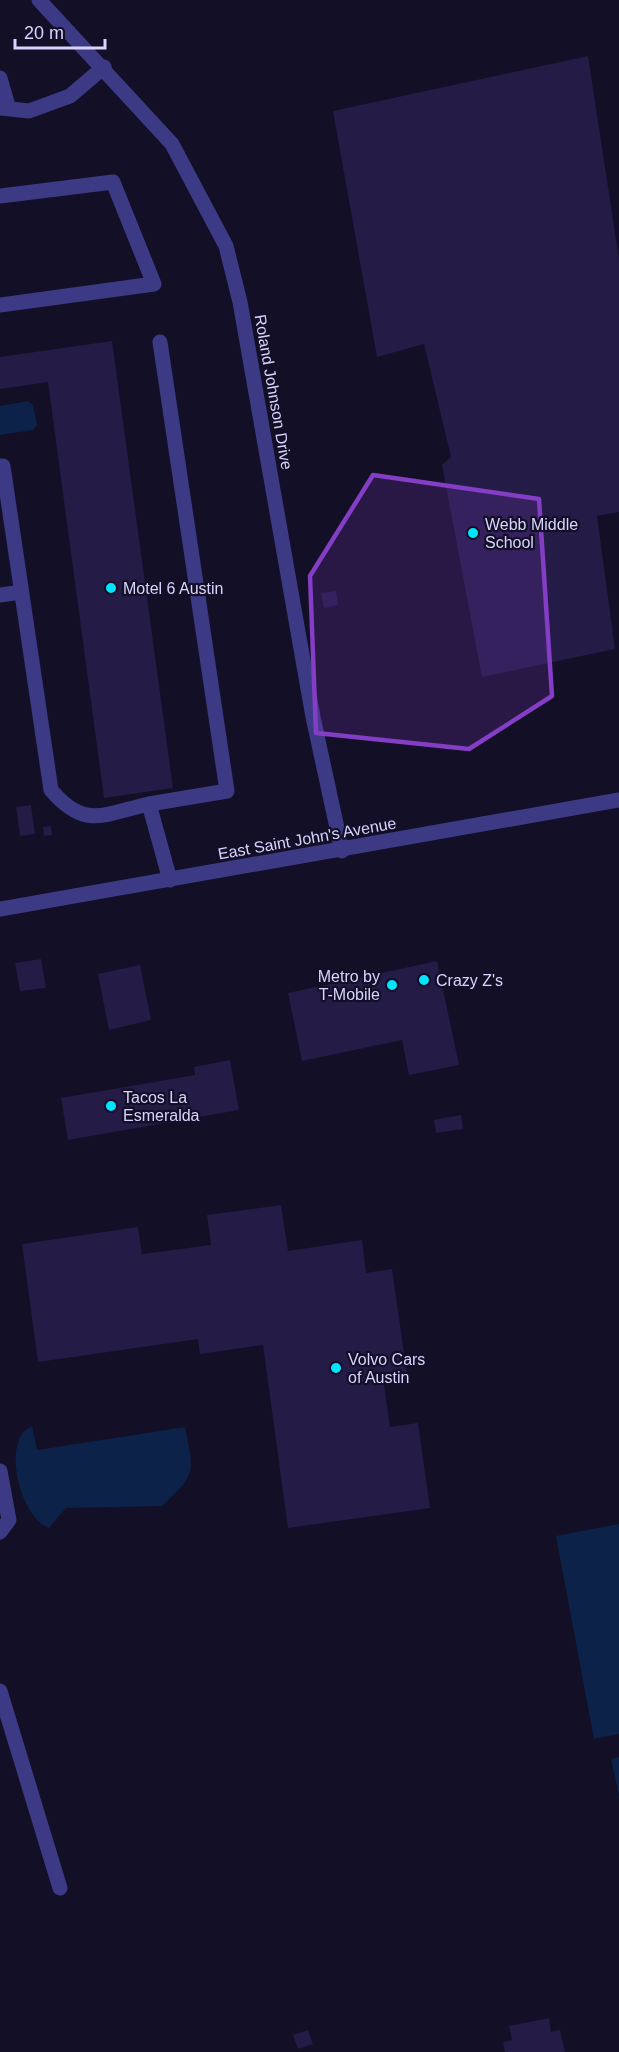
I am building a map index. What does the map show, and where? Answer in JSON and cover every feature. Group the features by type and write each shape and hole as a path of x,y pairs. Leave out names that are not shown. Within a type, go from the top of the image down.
{"street":[{"name":"Roland Johnson Drive","path":"39,0 104,67 172,144 226,246 240,302 313,717 342,851"},
{"path":"0,78 4,109 29,111 70,96 104,67"},
{"path":"0,196 113,182 154,284 0,306"},
{"path":"0,466 3,466 51,790 66,807 77,814 95,816 227,791 160,342"},
{"path":"0,595 21,592"},
{"name":"East Saint John's Avenue","path":"0,909 342,851 619,800"},
{"path":"149,804 170,880"},
{"path":"0,1471 9,1520 0,1532"},
{"path":"0,1691 60,1888"}],"highlighted area":[{"path":"373,475 539,499 552,696 469,749 316,733 310,576"}],"water":[{"path":"28,401 33,405 37,425 33,430 0,435 0,406"},
{"path":"32,1426 37,1450 185,1427 190,1454 190,1471 182,1486 162,1506 66,1508 49,1528 30,1510 22,1495 18,1478 17,1446 22,1434"},
{"path":"619,1524 619,1734 594,1739 556,1536"},
{"path":"619,1757 619,1795 611,1759"}],"building":[{"path":"588,56 619,259 619,512 597,516 615,649 482,677 442,465 451,457 424,344 377,357 333,111"},
{"name":"Motel 6 Austin","path":"112,341 173,788 104,798 48,382 0,389 0,357"},
{"path":"336,591 338,605 324,608 321,593"},
{"path":"31,805 35,834 20,836 16,807"},
{"path":"51,826 52,835 44,836 43,827"},
{"path":"41,959 46,988 20,991 15,963"},
{"path":"437,961 459,1065 409,1075 402,1040 302,1061 288,993"},
{"path":"140,965 151,1020 109,1030 98,974"},
{"path":"230,1060 239,1110 68,1140 61,1098 195,1075 194,1067"},
{"path":"461,1115 463,1129 436,1133 434,1120"},
{"name":"Volvo Cars of Austin","path":"281,1205 288,1251 362,1240 366,1273 392,1269 407,1374 383,1378 390,1427 418,1423 430,1508 288,1528 263,1345 200,1354 198,1339 38,1362 22,1244 138,1227 142,1254 211,1245 207,1215"},
{"path":"549,2018 551,2032 560,2030 565,2052 505,2052 503,2042 512,2040 509,2026"},
{"path":"308,2030 313,2044 298,2049 293,2035"}],"place":[{"name":"Webb Middle School","path":"473,533"},
{"name":"Motel 6 Austin","path":"111,588"},
{"name":"Crazy Z's","path":"424,980"},
{"name":"Metro by T-Mobile","path":"392,985"},
{"name":"Tacos La Esmeralda","path":"111,1106"},
{"name":"Volvo Cars of Austin","path":"336,1368"}]}
